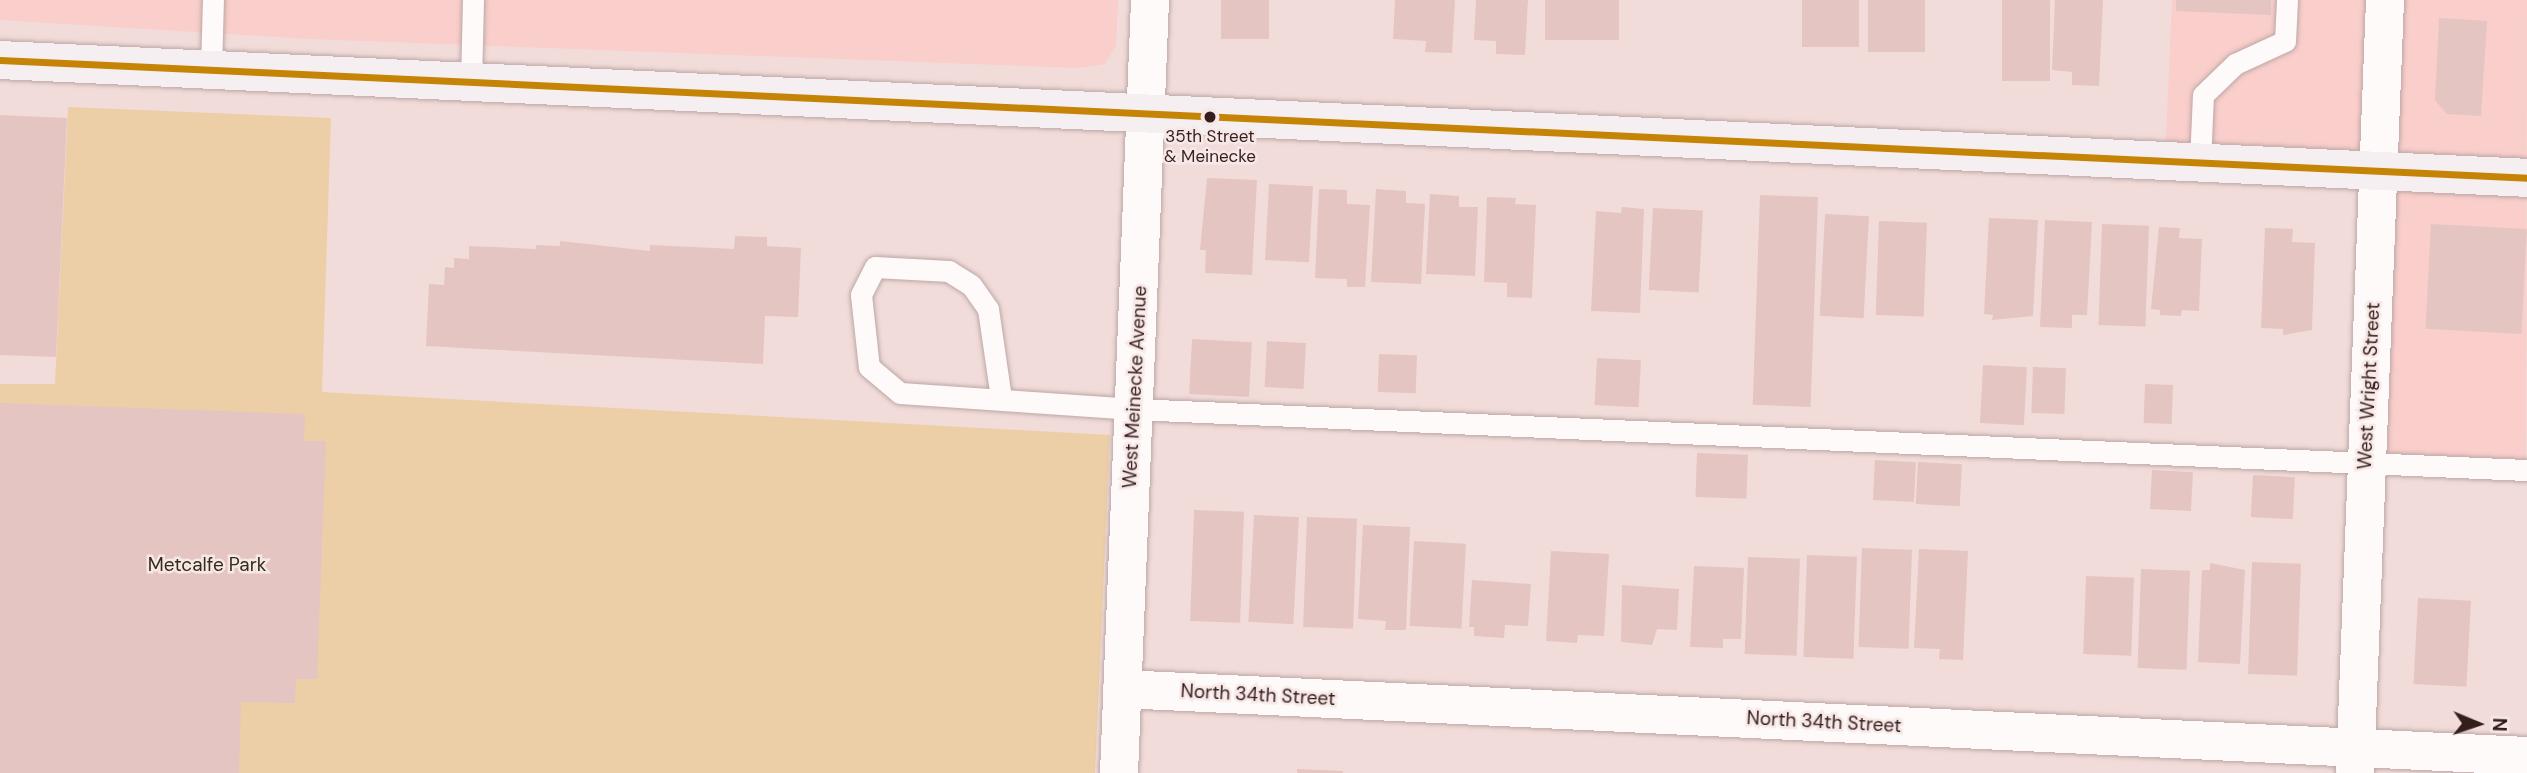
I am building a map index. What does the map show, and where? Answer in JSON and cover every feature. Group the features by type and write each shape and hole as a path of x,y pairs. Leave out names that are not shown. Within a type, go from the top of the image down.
{"main road":[{"path":"0,60 1147,110 2527,178"}],"street":[{"name":"West Meinecke Avenue","path":"1119,773 1150,0"},
{"name":"West Wright Street","path":"2355,760 2385,0"},
{"name":"North 34th Street","path":"1122,689 2355,760 2527,756"}],"lane":[{"path":"211,70 213,0"},
{"path":"471,82 473,0"},
{"path":"2200,163 2203,94 2235,64 2285,41 2287,0"},
{"path":"1000,398 988,309 971,285 949,271 875,267 861,295 869,367 900,393 1134,409 2527,470"}],"shaded area":[{"path":"0,0 1118,0 1116,46 1105,64 1078,68 310,39 0,20"},
{"path":"2172,0 2527,0 2526,470 2365,463 2379,171 2165,162"}],"green space":[{"name":"Metcalfe Park","path":"68,107 331,118 322,392 1110,435 1095,773 0,773 0,384 55,384"}],"building":[{"path":"1221,0 1269,0 1269,39 1221,39"},
{"path":"1395,0 1455,0 1452,53 1425,52 1426,41 1393,39"},
{"path":"1476,0 1528,0 1525,55 1496,54 1496,41 1474,40"},
{"path":"1545,0 1619,0 1619,40 1545,40"},
{"path":"1802,0 1859,0 1859,47 1802,47"},
{"path":"1868,0 1925,0 1925,52 1868,52"},
{"path":"2002,0 2050,0 2050,81 2002,81"},
{"path":"2055,0 2103,0 2099,86 2072,85 2072,72 2052,70"},
{"path":"2176,0 2271,0 2271,15 2176,11"},
{"path":"2439,18 2487,21 2481,116 2447,114 2435,100"},
{"path":"0,115 67,118 56,357 0,355"},
{"path":"1207,178 1257,180 1252,275 1205,273 1206,250 1200,250"},
{"path":"1269,184 1313,186 1309,262 1265,260"},
{"path":"1319,189 1347,190 1347,204 1370,205 1365,287 1347,287 1347,279 1315,278"},
{"path":"1376,189 1406,191 1406,203 1425,204 1421,284 1371,282"},
{"path":"1430,194 1459,196 1459,207 1478,207 1475,276 1426,274"},
{"path":"1760,195 1818,197 1811,407 1753,405"},
{"path":"1487,197 1516,198 1515,204 1536,205 1532,298 1507,297 1507,283 1484,282"},
{"path":"1622,207 1644,209 1640,313 1591,311 1596,211 1621,213"},
{"path":"1653,208 1703,211 1699,293 1649,290"},
{"path":"1825,214 1869,216 1864,318 1820,316"},
{"path":"1989,218 2038,220 2033,316 1992,320 1993,315 1984,314"},
{"path":"2045,220 2092,222 2087,315 2072,315 2072,328 2040,327"},
{"path":"1879,221 1927,223 1924,317 1876,315"},
{"path":"2102,224 2149,226 2145,327 2098,325"},
{"path":"2431,224 2527,229 2521,334 2426,329"},
{"path":"2159,227 2180,228 2179,238 2202,239 2199,311 2182,310 2181,316 2160,315 2160,310 2151,309"},
{"path":"2265,228 2293,229 2292,242 2315,243 2312,330 2283,335 2283,329 2261,328"},
{"path":"735,236 767,237 767,246 801,248 798,317 765,316 763,364 426,346 429,284 444,285 445,267 454,268 454,258 469,259 469,246 536,249 536,245 560,246 560,241 650,251 650,245 734,249"},
{"path":"1192,339 1252,342 1249,397 1189,394"},
{"path":"1267,341 1306,343 1304,389 1265,387"},
{"path":"1379,354 1417,355 1416,393 1378,392"},
{"path":"1597,358 1641,360 1638,407 1595,405"},
{"path":"1983,365 2027,367 2024,425 1980,423"},
{"path":"2033,367 2066,368 2064,414 2031,413"},
{"path":"2145,384 2173,385 2172,424 2144,423"},
{"path":"0,403 305,414 304,441 326,441 317,679 296,679 295,703 241,702 239,773 0,773"},
{"path":"1697,453 1748,455 1746,499 1695,497"},
{"path":"1875,460 1916,462 1914,502 1873,500"},
{"path":"1918,462 1962,464 1960,506 1916,504"},
{"path":"2152,470 2193,472 2191,511 2150,509"},
{"path":"2253,475 2295,477 2293,519 2251,517"},
{"path":"1194,510 1244,512 1240,623 1190,621"},
{"path":"1254,515 1299,517 1293,624 1248,622"},
{"path":"1307,517 1357,519 1353,629 1303,627"},
{"path":"1363,525 1410,527 1406,630 1385,630 1386,621 1358,619"},
{"path":"1414,541 1466,544 1461,629 1410,626"},
{"path":"1862,548 1912,550 1909,649 1859,647"},
{"path":"1919,549 1968,551 1963,660 1939,659 1940,649 1914,648"},
{"path":"1551,551 1609,554 1604,636 1578,635 1577,643 1546,641"},
{"path":"1807,555 1857,557 1853,659 1803,657"},
{"path":"1748,557 1800,559 1797,656 1745,654"},
{"path":"2252,562 2301,564 2297,676 2248,674"},
{"path":"2210,563 2245,570 2240,664 2198,662 2202,570 2210,570"},
{"path":"1694,566 1744,568 1741,639 1723,639 1723,648 1690,647"},
{"path":"2141,569 2190,571 2187,670 2138,668"},
{"path":"2086,576 2134,578 2131,656 2083,654"},
{"path":"1472,580 1531,584 1528,626 1505,625 1504,638 1474,636 1474,627 1469,627"},
{"path":"1622,585 1679,589 1677,630 1657,629 1652,645 1621,642"},
{"path":"2418,598 2471,601 2466,687 2413,684"},
{"path":"1297,769 1343,771 1343,773 1297,773"}],"transit line":[{"path":"0,60 2527,178"}],"place":[{"name":"35th Street & Meinecke","path":"1210,117"}]}
